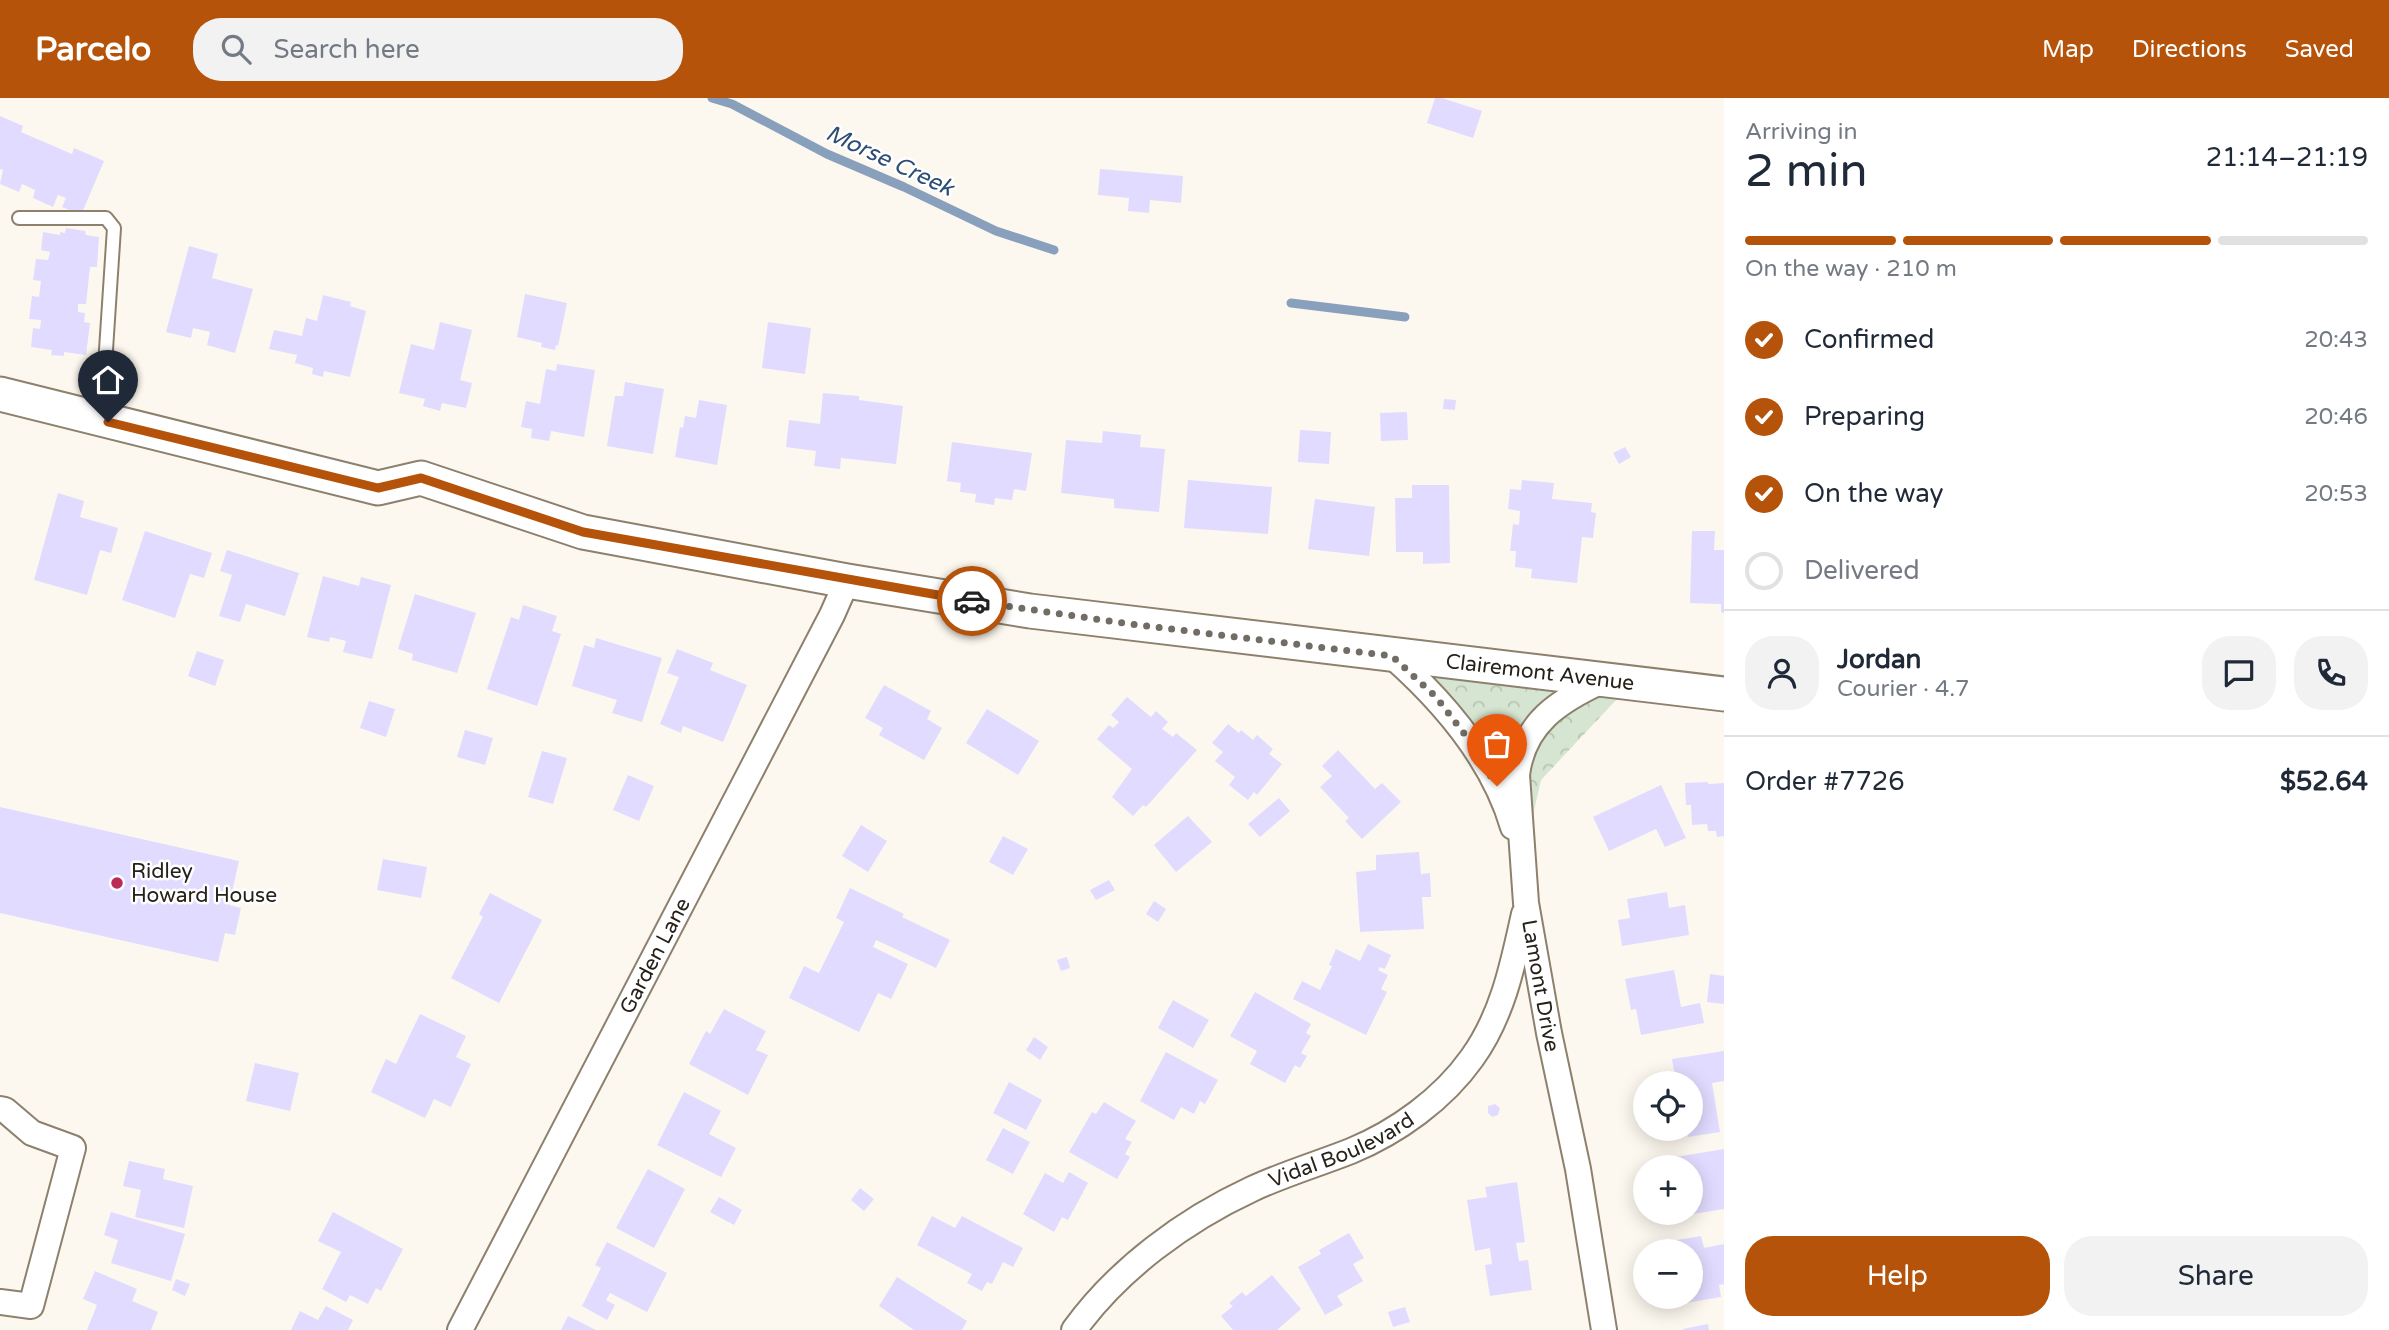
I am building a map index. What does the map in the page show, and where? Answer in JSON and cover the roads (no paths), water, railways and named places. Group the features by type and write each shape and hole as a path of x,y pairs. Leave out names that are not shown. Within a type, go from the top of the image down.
{"main road":[{"name":"Clairemont Avenue","path":"0,394 378,488 421,478 583,532 847,580 1030,611 1724,694"}],"street":[{"name":"Garden Lane","path":"460,1330 832,615 847,580"},
{"path":"1392,656 1436,697 1484,764 1509,815 1522,858"},
{"name":"Lamont Drive","path":"1604,680 1553,708 1525,743 1519,757 1517,775 1526,903 1549,1033 1578,1169 1604,1330"},
{"name":"Vidal Boulevard","path":"1074,1330 1124,1276 1192,1222 1251,1190 1380,1137 1438,1095 1472,1059 1488,1034 1511,974 1526,903"},
{"path":"0,1109 5,1110 32,1133 73,1148 31,1306 0,1301"}],"lane":[{"path":"19,218 106,218 114,228 105,365 90,417"}],"waterway":[{"name":"Morse Creek","path":"712,98 732,104 827,154 996,231 1054,250"},
{"path":"1291,303 1405,317"}],"place":[{"name":"Ridley Howard House","path":"117,883"}]}
